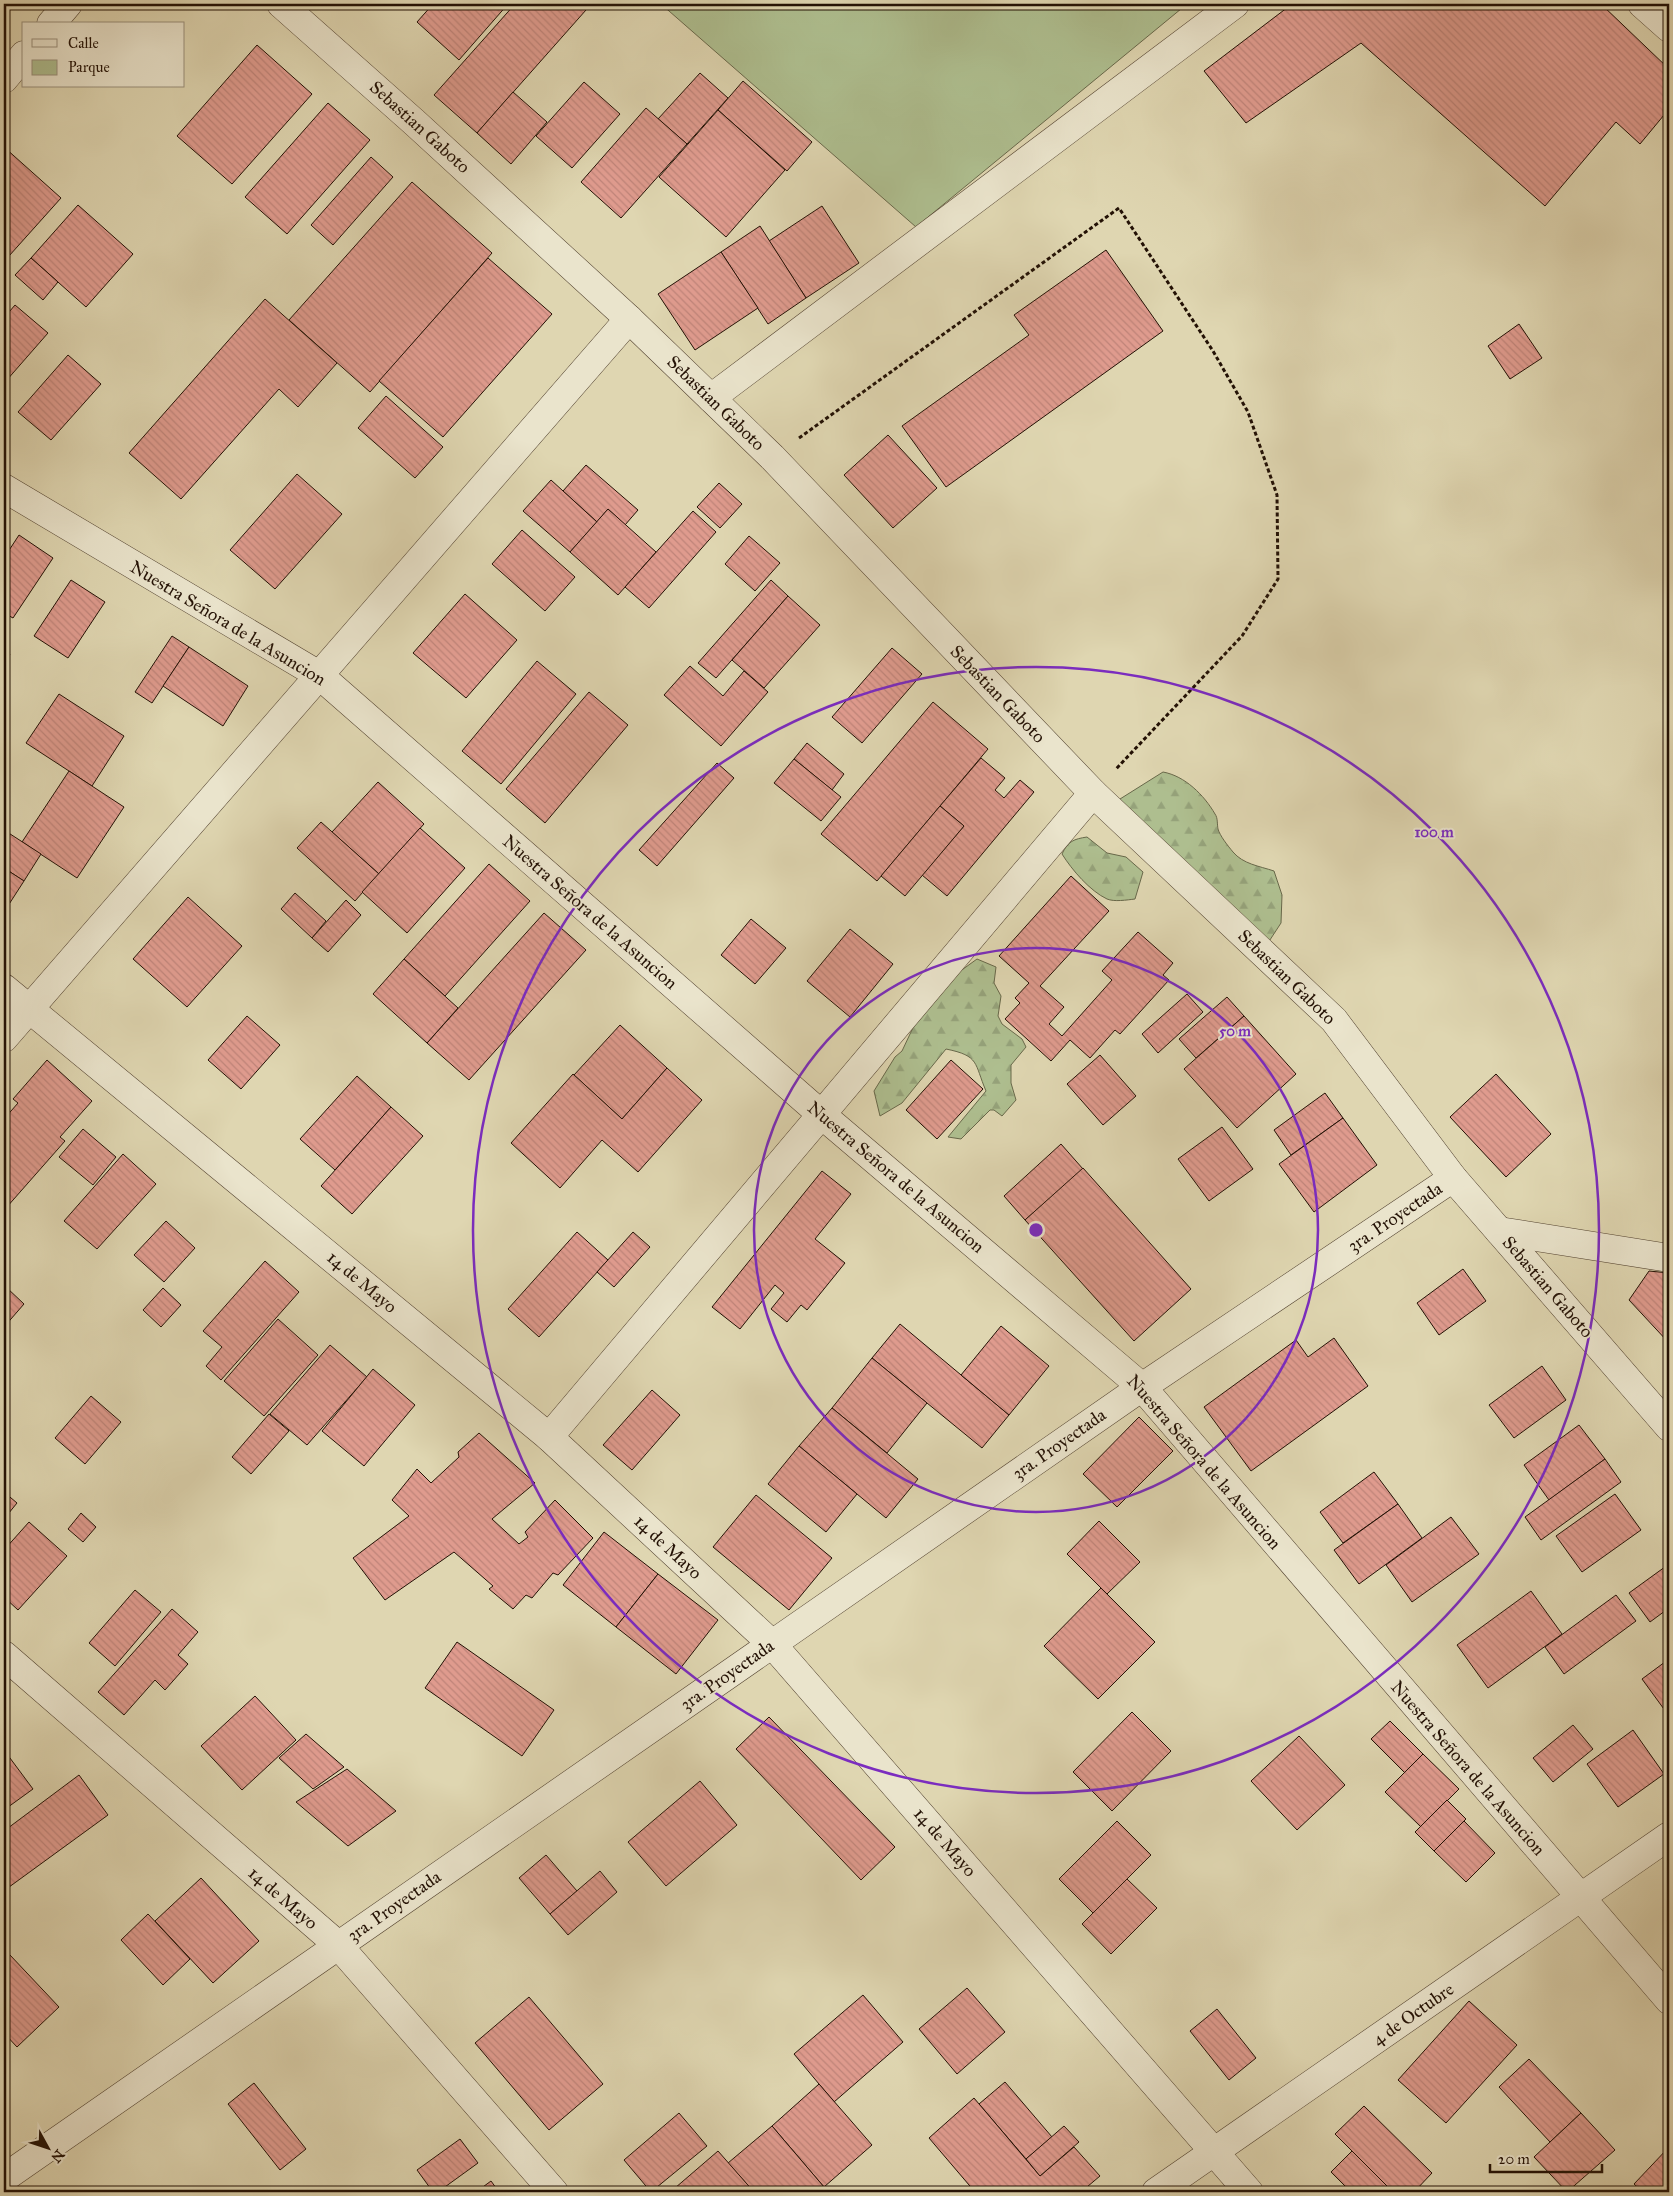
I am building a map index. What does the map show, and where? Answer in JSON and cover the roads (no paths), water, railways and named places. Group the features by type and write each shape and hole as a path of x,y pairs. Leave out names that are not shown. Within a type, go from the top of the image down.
{"street":[{"path":"52,22 68,4"},
{"name":"Sebastian Gaboto","path":"281,4 414,122 629,319 711,398 772,457 1093,793 1334,1020 1453,1178 1669,1427"},
{"path":"711,398 1235,4"},
{"path":"1642,4 1669,28"},
{"path":"4,79 22,57"},
{"path":"4,1038 629,319"},
{"name":"Nuestra Señora de la Asuncion","path":"4,488 319,675 822,1114 1142,1387 1579,1898 1669,2000"},
{"path":"550,1437 1093,793"},
{"name":"14 de Mayo","path":"4,988 30,1007 550,1437 772,1644 1249,2192"},
{"name":"3ra. Proyectada","path":"4,2178 1142,1387 1453,1178"},
{"path":"1500,1231 1669,1258"},
{"name":"14 de Mayo","path":"4,1655 338,1945 554,2192"},
{"name":"4 de Octubre","path":"1156,2192 1669,1836"}]}
